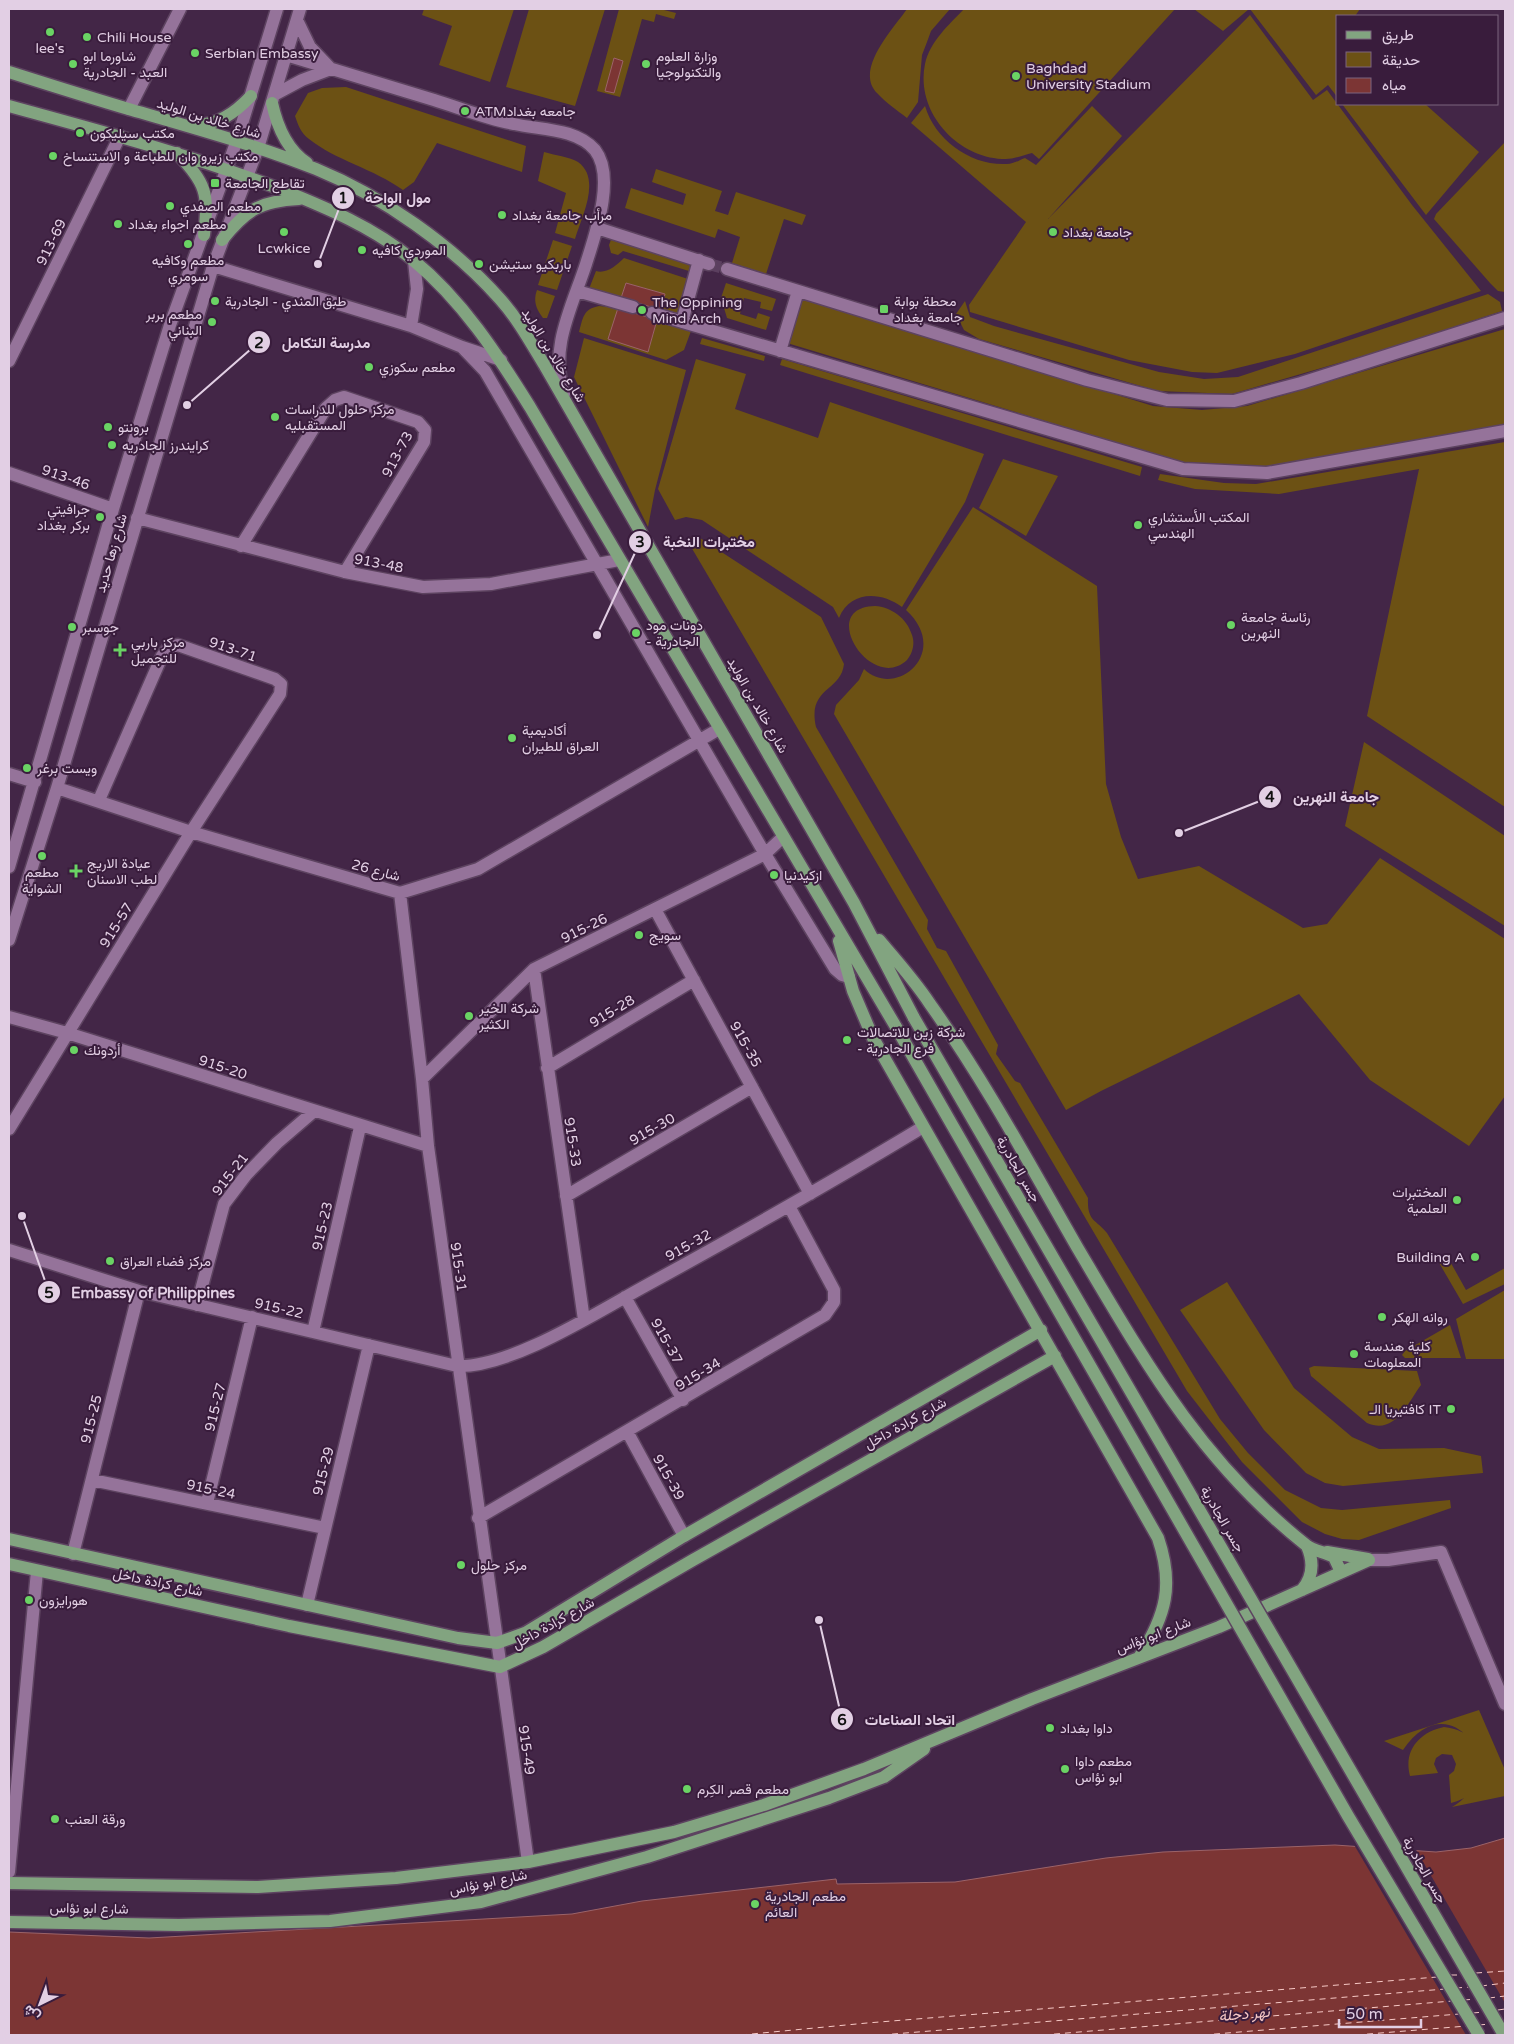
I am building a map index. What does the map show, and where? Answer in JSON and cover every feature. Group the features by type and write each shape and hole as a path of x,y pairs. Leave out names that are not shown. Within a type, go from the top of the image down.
{"main road":[{"name":"شارع خالد بن الوليد","path":"9,72 237,140 317,170 360,191 419,227 455,254 478,276 502,301 524,332 854,903"},
{"path":"184,125 199,125 224,118 240,107 251,96"},
{"path":"273,99 276,119 292,148 317,170"},
{"path":"9,106 175,151 227,169 344,215 373,231 414,261 475,324 500,360 896,1027 1343,1807 1479,2035"},
{"path":"175,151 196,174 204,188 207,207 204,234"},
{"path":"222,240 235,223 256,208 278,200 304,199"},
{"path":"854,903 872,930 931,1004 963,1052 1165,1393 1196,1434 1235,1478 1307,1546 1334,1557 1341,1572"},
{"name":"جسر الجادرية","path":"854,903 914,1018 1504,2035"},
{"path":"831,917 865,1023 1153,1527 1163,1550 1167,1576 1166,1604 1161,1619 1140,1656"},
{"name":"شارع كرادة داخل","path":"9,1539 458,1638 498,1643 525,1633 684,1536 1041,1330"},
{"name":"شارع كرادة داخل","path":"9,1564 289,1626 500,1667 543,1647 693,1560 1055,1356"},
{"path":"1307,1546 1370,1560"},
{"path":"1302,1590 1309,1580 1312,1568 1307,1546"},
{"name":"شارع ابو نؤاس","path":"9,1883 258,1887 396,1878 528,1862 624,1843 710,1822 825,1783 1140,1656 1219,1627 1370,1560"},
{"name":"شارع ابو نؤاس","path":"9,1922 179,1925 330,1921 481,1902 647,1857 829,1798 884,1777 945,1736"}],"street":[{"path":"129,109 180,9"},
{"name":"شارع زها حديد","path":"9,867 113,509 170,325 237,140 277,9"},
{"path":"298,14 310,47 331,68"},
{"name":"شارع زها حديد","path":"9,940 57,788 213,266 258,148 298,14"},
{"path":"286,56 505,122 539,127 584,141 595,150 601,162 603,202 578,291 565,322 559,354 559,379 573,415"},
{"path":"273,99 302,80 331,68"},
{"name":"913-69","path":"9,361 120,136"},
{"path":"222,183 225,179 234,177 241,182 242,191"},
{"path":"597,228 704,262 682,322"},
{"path":"411,326 417,289 414,261"},
{"path":"213,266 411,326 500,360"},
{"path":"727,269 1086,380 1167,400 1234,401 1310,380 1505,318"},
{"path":"578,291 633,307"},
{"path":"780,351 798,291"},
{"path":"652,313 1183,469 1268,473 1505,431"},
{"path":"462,347 485,371 765,854 835,969 842,975 849,977"},
{"name":"913-73","path":"241,546 326,408 335,400 344,397 418,422 425,430 424,442 345,572"},
{"name":"913-46","path":"9,473 113,509"},
{"name":"913-48","path":"137,518 345,572 423,586 491,584 619,560"},
{"name":"913-71","path":"99,800 162,656 168,648 178,645 275,679 281,684 280,694 191,832"},
{"name":"شارع 26","path":"57,788 99,800 191,832 400,894 478,869 700,742 719,729"},
{"path":"9,774 35,782"},
{"name":"915-57","path":"9,1129 191,832"},
{"name":"915-26","path":"422,1079 534,969 765,854 783,837"},
{"name":"915-31","path":"400,894 428,1146 478,1518 498,1643"},
{"name":"915-35","path":"655,909 810,1194"},
{"name":"915-33","path":"534,969 546,1068 584,1320"},
{"name":"915-28","path":"546,1068 694,980"},
{"name":"915-20","path":"9,1017 67,1033 360,1127 428,1146"},
{"name":"915-30","path":"566,1196 752,1087"},
{"name":"915-21","path":"197,1304 224,1204 246,1174 277,1143 313,1112"},
{"name":"915-23","path":"312,1332 360,1127"},
{"name":"915-32","path":"458,1366 474,1366 499,1360 584,1320 789,1206 923,1127"},
{"name":"915-34","path":"478,1518 628,1433 825,1315 834,1302 834,1290 789,1206"},
{"name":"915-22","path":"9,1250 139,1291 458,1366"},
{"name":"915-25","path":"73,1554 139,1291"},
{"name":"915-37","path":"625,1296 683,1400"},
{"name":"915-27","path":"206,1503 252,1317"},
{"name":"915-29","path":"307,1605 369,1345"},
{"name":"915-39","path":"628,1433 684,1536"},
{"name":"915-24","path":"92,1480 324,1528"},
{"path":"1370,1560 1388,1560 1441,1552 1501,1684 1505,1704"},
{"path":"9,1872 37,1571"},
{"name":"915-49","path":"498,1643 528,1862"}],"green space":[{"path":"424,9 514,9 490,82 439,65 452,26 422,15"},
{"path":"529,9 605,9 575,106 506,87"},
{"path":"619,9 660,9 676,13 674,19 656,14 654,22 642,19 620,97 597,91"},
{"path":"907,9 950,9 931,31 922,55 918,102 907,118 877,93 871,84 870,73 878,50"},
{"name":"Baghdad University Stadium","path":"964,9 1175,9 1039,159 1032,153 1006,159 988,157 972,151 957,142 944,130 934,115 927,99 924,82 927,56 941,34"},
{"path":"1194,9 1249,9 1223,31"},
{"path":"1250,9 1360,9 1356,15 1336,15 1336,95 1328,85 1316,95"},
{"path":"1250,15 1313,100 1327,90 1336,105 1338,105 1412,205 1481,291 1295,354 1217,373 1192,372 1129,360 970,312 969,305 1026,222 911,123 925,106 937,130 946,140 968,155 980,161 1009,164 1025,158 1036,165 1092,106 1122,136 1048,219"},
{"path":"346,87 526,146 522,172 437,143 414,182 403,190 380,176 319,146 306,137 300,129 295,116 308,93 322,88"},
{"path":"1343,105 1426,105 1479,152 1426,215"},
{"path":"1505,142 1505,292 1498,291 1490,283 1434,219 1436,214"},
{"path":"544,152 575,160 585,169 589,188 588,199 575,239 555,233 566,193 538,181"},
{"path":"656,169 722,191 715,211 728,215 736,192 806,215 802,225 784,219 766,274 732,263 740,237 718,229 715,238 625,208 631,188 683,205 686,194 652,182"},
{"path":"612,237 692,264 689,271 623,251 618,255 611,253 609,245"},
{"path":"553,240 572,246 557,290 538,285"},
{"path":"624,258 688,279 677,314 661,310 665,294 626,283 621,298 589,289 596,271 607,270"},
{"path":"726,283 776,299 772,311 760,308 761,302 744,298 740,314 756,319 758,313 770,317 766,330 727,318 721,298"},
{"path":"537,290 555,296 547,318 543,318 537,308 535,298"},
{"path":"1488,294 1500,302 1502,311 1390,348 1232,394 1158,391 979,339 964,330 956,314 965,301 970,317 994,326 1159,372 1204,379 1238,377"},
{"path":"802,298 1153,406 1202,410 1247,406 1505,329 1505,426 1267,467 1184,463 787,343"},
{"path":"599,306 618,308 648,352 657,320 691,331 684,350 666,360 579,332 587,312"},
{"path":"584,338 686,370 655,490 648,527 574,377"},
{"path":"702,338 765,356 764,361 700,344"},
{"path":"696,359 746,374 735,409 818,438 830,402 984,454 965,502 902,607 884,598 866,596 850,603 839,618 833,607 702,520 686,517 675,520 658,489"},
{"path":"782,359 1142,467 1140,476 780,365"},
{"path":"1505,442 1505,807 1367,716 1419,469 1279,494 1195,489 1158,480 1160,474 1224,483 1256,484"},
{"path":"1003,459 1058,476 1026,536 979,508"},
{"path":"973,507 1097,586 1106,784 1121,837 1138,879 1199,866 1303,928 1327,924 1380,858 1505,939 1505,1096 1469,1146 1370,1080 1299,994 1066,1110 834,714 836,705 859,680 864,669 877,677 891,679 903,675 914,667 921,655 923,641 919,626 906,610"},
{"path":"689,537 700,538 821,617 844,664 842,673 816,704 814,714 816,727 928,920 927,929 937,948 946,951 998,1045 996,1054 1015,1081 1020,1083 1088,1198 1091,1216 1107,1233 1220,1419 1248,1453 1285,1490 1321,1508 1342,1510 1450,1500 1451,1508 1359,1540 1342,1539 1325,1534 1302,1522 1242,1462 1187,1391 687,540"},
{"path":"875,606 898,614 910,629 913,638 912,651 907,660 893,667 879,666 865,658 855,646 850,632 850,620 858,610"},
{"path":"1364,742 1505,836 1505,926 1345,826"},
{"path":"1447,1256 1466,1290 1505,1268 1505,1284 1463,1304 1438,1261"},
{"path":"1227,1282 1294,1388 1352,1437 1379,1449 1444,1448 1481,1456 1483,1473 1343,1486 1325,1483 1306,1473 1264,1430 1180,1310"},
{"path":"1505,1290 1505,1359 1466,1359 1456,1319"},
{"path":"1450,1325 1461,1358 1405,1358 1402,1355 1405,1351"},
{"path":"1314,1366 1417,1371 1421,1385 1399,1416 1385,1425 1377,1426 1367,1423 1311,1376 1309,1368"},
{"path":"1479,1710 1505,1770 1505,1796 1452,1807 1470,1792 1477,1773 1476,1755 1469,1739 1456,1728 1440,1724 1421,1731 1403,1750 1384,1741"},
{"path":"1444,1727 1460,1731 1473,1739 1480,1750 1484,1762 1483,1775 1477,1787 1466,1796 1451,1803 1449,1775 1454,1771 1456,1764 1452,1755 1442,1754 1436,1758 1434,1764 1438,1773 1410,1776 1408,1767 1411,1750 1415,1744 1428,1733"}],"water":[{"path":"614,58 623,61 614,93 605,91"},
{"path":"626,283 665,294 661,310 621,298"},
{"path":"618,308 657,320 648,352 608,339"},
{"name":"نهر دجلة","path":"1505,1838 1505,2035 9,2035 9,1932 149,1938 572,1914 642,1901 836,1879 837,1884 955,1882 1106,1858 1163,1852 1335,1845 1436,1852 1471,1848"}],"pier":[{"path":"1353,1843 1415,1848 1505,2003 1505,2035 1466,2035"}],"ferry route":[{"path":"1476,1973 1505,1971"},
{"path":"1451,1975 1462,1975"},
{"path":"741,2035 1437,1977"},
{"path":"1481,1986 1505,1983"},
{"path":"1456,1988 1470,1987"},
{"path":"881,2035 1445,1989"},
{"path":"1489,1998 1505,1996"},
{"path":"1464,2000 1477,1999"},
{"path":"1043,2035 1452,2001"},
{"path":"1498,2010 1505,2009"},
{"path":"1473,2013 1484,2012"},
{"path":"1203,2035 1459,2014"},
{"path":"1479,2025 1490,2024"},
{"path":"1356,2035 1467,2026"}],"tunnel":[{"path":"709,264 727,269"},
{"path":"633,307 652,313"}],"place":[{"name":"lee's","path":"50,32"},
{"name":"Chili House","path":"87,37"},
{"name":"Serbian Embassy","path":"195,53"},
{"name":"شاورما ابو العبد - الجادرية","path":"73,64"},
{"name":"وزارة العلوم والتكنولوجيا","path":"646,64"},
{"name":"Baghdad University Stadium","path":"1016,76"},
{"name":"ATMجامعه بغداد","path":"465,111"},
{"name":"مكتب سيليكون","path":"80,133"},
{"name":"مكتب زيرو وان للطباعة و الاستنساخ","path":"53,156"},
{"name":"تقاطع الجامعة","path":"215,183"},
{"name":"مطعم الصفدي","path":"170,206"},
{"name":"مرأب جامعة بغداد","path":"502,215"},
{"name":"مطعم اجواء بغداد","path":"118,224"},
{"name":"Lcwkice","path":"284,232"},
{"name":"جامعة بغداد","path":"1053,232"},
{"name":"مطعم وكافيه سومري","path":"188,244"},
{"name":"الموردي كافيه","path":"362,250"},
{"name":"مول الواحة","path":"318,264"},
{"name":"باربكيو ستيشن","path":"479,264"},
{"name":"طبق المندي - الجادرية","path":"215,301"},
{"name":"محطة بوابة جامعة بغداد","path":"884,309"},
{"name":"The Oppining Mind Arch","path":"642,310"},
{"name":"مطعم بربر البناني","path":"212,322"},
{"name":"مطعم سكوزي","path":"369,367"},
{"name":"مدرسة التكامل","path":"187,405"},
{"name":"مركز حلول للدراسات المستقبليه","path":"275,417"},
{"name":"برونتو","path":"108,427"},
{"name":"كرايندرز الجادريه","path":"112,445"},
{"name":"جرافيتي بركر بغداد","path":"100,517"},
{"name":"المكتب الأستشاري الهندسي","path":"1138,525"},
{"name":"رئاسة جامعة النهرين","path":"1231,625"},
{"name":"جوسبر","path":"72,627"},
{"name":"دونات مود - الجادرية","path":"636,633"},
{"name":"مختبرات النخبة","path":"597,635"},
{"name":"مركز باربي للتجميل","path":"120,650"},
{"name":"أكاديمية العراق للطيران","path":"512,738"},
{"name":"ويست برغر","path":"27,768"},
{"name":"جامعة النهرين","path":"1179,833"},
{"name":"مطعم الشواية","path":"42,856"},
{"name":"عيادة الاريج لطب الاسنان","path":"76,871"},
{"name":"ازكيدنيا","path":"774,875"},
{"name":"سويج","path":"639,935"},
{"name":"شركة الخير الكثير","path":"469,1016"},
{"name":"شركة زين للاتصالات - فرع الجادرية","path":"847,1040"},
{"name":"أردونك","path":"74,1050"},
{"name":"المختبرات العلمية","path":"1457,1200"},
{"name":"Embassy of Philippines","path":"22,1216"},
{"name":"Building A","path":"1475,1257"},
{"name":"مركز فضاء العراق","path":"110,1261"},
{"name":"روانه الهكر","path":"1382,1317"},
{"name":"كلية هندسة المعلومات","path":"1354,1354"},
{"name":"كافتيريا الـ IT","path":"1451,1409"},
{"name":"مركز حلول","path":"461,1565"},
{"name":"هورايزون","path":"29,1600"},
{"name":"اتحاد الصناعات","path":"819,1620"},
{"name":"داوا بغداد","path":"1050,1728"},
{"name":"مطعم داوا ابو نؤاس","path":"1065,1769"},
{"name":"مطعم قصر الكِرم","path":"687,1789"},
{"name":"ورقة العنب","path":"55,1819"},
{"name":"مطعم الجادرية العائم","path":"755,1904"}]}
